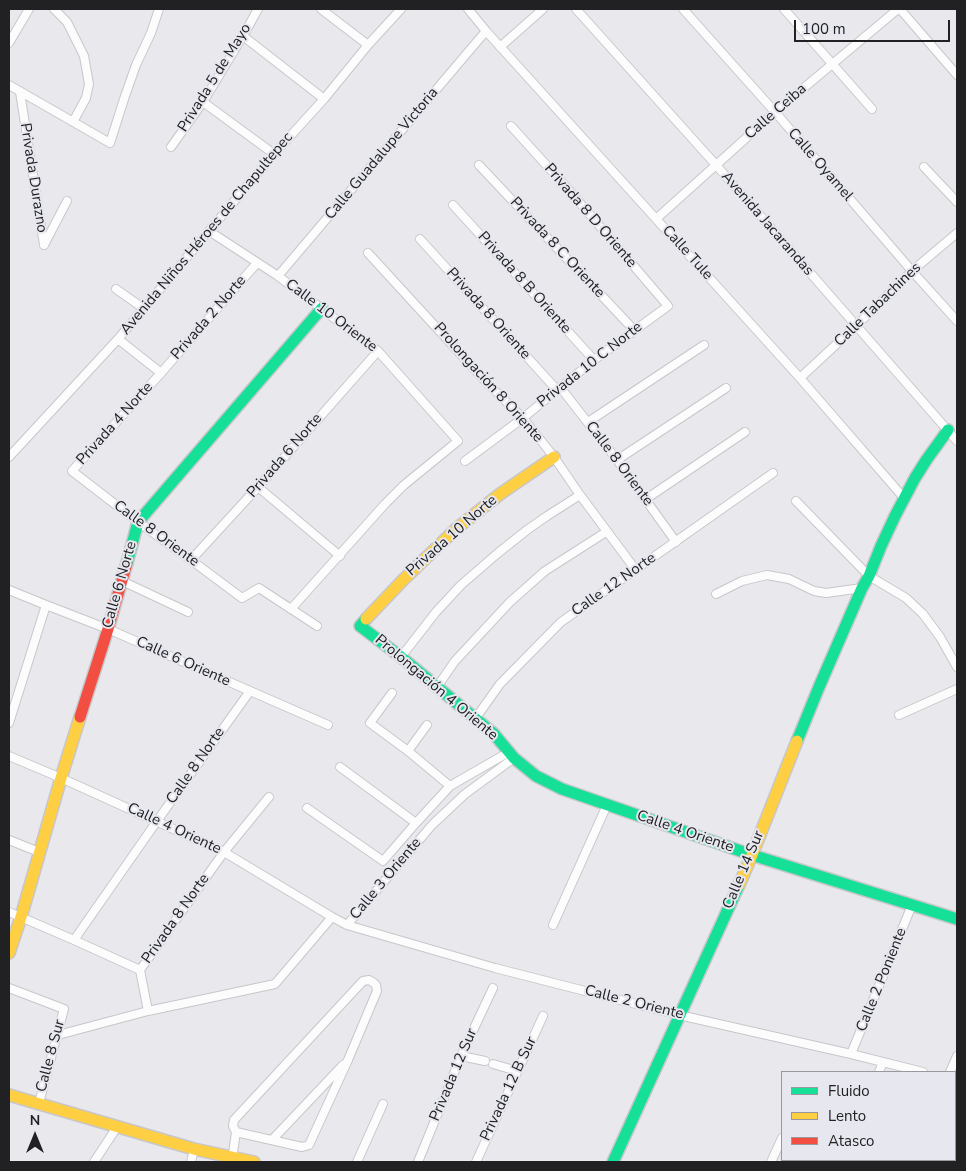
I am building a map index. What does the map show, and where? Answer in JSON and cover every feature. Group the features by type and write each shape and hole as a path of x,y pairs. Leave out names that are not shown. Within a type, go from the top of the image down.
{"street":[{"path":"9,43 12,29 29,9"},
{"path":"54,9 67,22 84,56 89,84 86,98 73,122"},
{"path":"9,85 110,143 130,80 151,33 159,9"},
{"name":"Privada 5 de Mayo","path":"171,147 204,102 258,9"},
{"path":"321,9 368,45"},
{"name":"Avenida Niños Héroes de Chapultepec","path":"9,457 118,339 274,154 401,9"},
{"name":"Calle Tule","path":"468,9 500,47 800,378 904,498"},
{"path":"500,47 543,9"},
{"name":"Avenida Jacarandas","path":"576,9 957,441"},
{"name":"Calle Oyamel","path":"683,9 957,321"},
{"path":"784,9 872,109"},
{"path":"899,9 957,75"},
{"name":"Calle Ceiba","path":"656,219 775,112 899,9"},
{"name":"Calle Guadalupe Victoria","path":"278,276 486,31"},
{"path":"243,36 324,99"},
{"name":"Privada Durazno","path":"20,92 44,245 67,201"},
{"path":"204,102 274,154"},
{"name":"Privada 8 D Oriente","path":"511,126 568,188 668,306"},
{"name":"Privada 8 C Oriente","path":"479,166 634,330"},
{"path":"924,167 957,202"},
{"name":"Privada 8 B Oriente","path":"453,206 594,360"},
{"name":"Calle 10 Oriente","path":"209,231 278,276 378,351 458,441 404,485 340,556"},
{"name":"Calle Tabachines","path":"800,378 912,271 957,233"},
{"name":"Privada 8 Oriente","path":"420,239 558,388"},
{"name":"Prolongación 8 Oriente","path":"368,252 489,385 523,418 554,457 606,532 635,569"},
{"name":"Privada 2 Norte","path":"161,373 257,263"},
{"path":"116,288 143,308"},
{"name":"Privada 10 C Norte","path":"465,461 523,418 594,360 668,306"},
{"name":"Calle 6 Norte","path":"9,952 108,629 138,522 322,308"},
{"name":"Privada 4 Norte","path":"72,471 161,373 118,339"},
{"path":"588,422 704,345"},
{"name":"Privada 6 Norte","path":"192,560 378,351"},
{"name":"Calle 8 Oriente","path":"558,388 588,422 676,542"},
{"path":"617,460 726,388"},
{"name":"Calle 14 Sur","path":"613,1162 752,855 819,687 884,538 904,498 927,459 948,430"},
{"path":"646,499 745,432"},
{"name":"Privada 10 Norte","path":"360,626 402,580 456,529 500,494 554,457"},
{"name":"Calle 8 Oriente","path":"72,471 242,598 259,588 317,626"},
{"name":"Calle 12 Norte","path":"475,719 500,684 561,622 773,473"},
{"path":"258,487 340,556 291,609"},
{"path":"400,657 436,612 461,585 490,559 540,521 580,495"},
{"path":"796,501 869,576 906,598 923,614 940,637 957,667"},
{"path":"437,687 455,661 510,602 545,571 606,532"},
{"path":"716,594 742,581 767,575 790,579 814,591 826,593 862,588"},
{"path":"122,581 188,612"},
{"name":"Calle 6 Oriente","path":"9,590 108,629 328,725"},
{"path":"9,723 46,605"},
{"name":"Prolongación 4 Oriente","path":"360,626 494,734 511,755"},
{"path":"899,715 957,689"},
{"name":"Calle 8 Norte","path":"74,940 250,691"},
{"path":"392,693 370,723 408,751 450,786"},
{"path":"408,751 427,725"},
{"path":"307,808 383,861 450,786 511,755"},
{"name":"Calle 4 Oriente","path":"511,755 536,776 562,789 752,855 957,919"},
{"name":"Calle 3 Oriente","path":"58,1035 148,1011 275,984 332,918 347,925 432,824 511,755"},
{"name":"Calle 4 Oriente","path":"9,756 224,852 332,918"},
{"path":"340,767 416,824"},
{"name":"Privada 8 Norte","path":"140,970 224,852 269,797"},
{"path":"553,925 607,805"},
{"path":"9,840 39,852"},
{"name":"Calle 2 Poniente","path":"851,1054 912,905"},
{"path":"9,912 140,970 148,1011"},
{"name":"Calle 2 Oriente","path":"347,925 495,968 679,1015 919,1071"},
{"path":"232,1160 236,1132 233,1126 234,1120 363,981 369,980 374,983 377,991 348,1060 309,1144 302,1147 236,1132"},
{"name":"Calle 8 Sur","path":"9,988 64,1009 39,1103"},
{"name":"Privada 12 Sur","path":"418,1162 461,1056 493,988"},
{"name":"Privada 12 B Sur","path":"476,1162 543,1016"},
{"path":"461,1056 517,1071"},
{"path":"950,1071 957,1056"},
{"path":"272,1140 348,1060"},
{"path":"879,1071 883,1062"},
{"path":"9,1095 232,1160 254,1162"},
{"path":"357,1162 383,1104"},
{"path":"94,1162 117,1127"},
{"path":"771,1162 781,1140"},
{"path":"191,1162 194,1149"}],"traffic: fast":[{"path":"127,563 138,522 322,308"},
{"path":"797,741 862,588 895,516 915,478 948,430"},
{"path":"366,619 360,626 401,657 494,734 514,758 536,776 562,789 752,855 957,919"},
{"path":"613,1162 739,885"}],"traffic: slow":[{"path":"366,619 456,529 500,494 554,457"},
{"path":"9,953 80,717"},
{"path":"739,885 797,741"},
{"path":"9,1095 194,1149 254,1162"}],"traffic: jam":[{"path":"80,717 127,563"}]}
